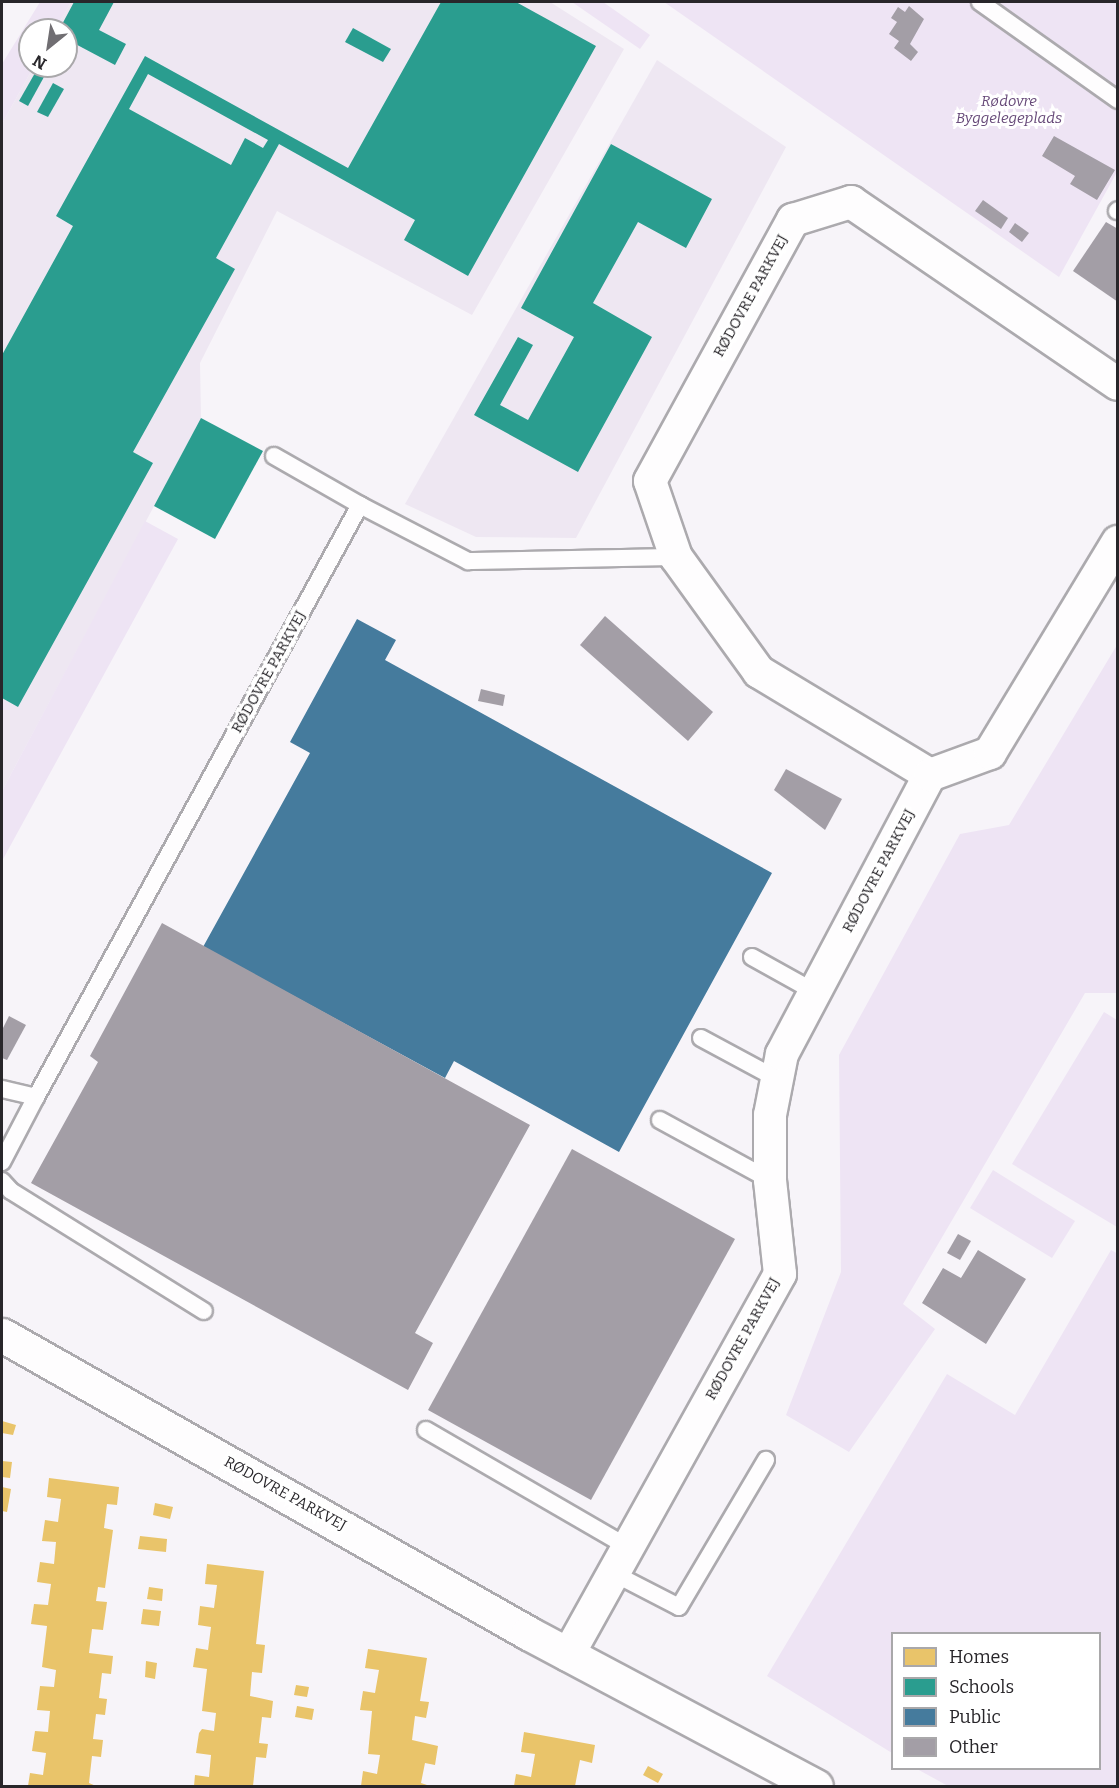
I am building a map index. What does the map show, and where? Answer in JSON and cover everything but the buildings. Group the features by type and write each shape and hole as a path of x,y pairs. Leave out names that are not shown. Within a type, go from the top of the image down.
{"street":[{"name":"RØDOVRE PARKVEJ","path":"568,1654 780,1274 770,1180 770,1115 782,1054 930,775 759,672 676,556 650,481 793,220 851,202 1118,384"},
{"path":"930,775 990,753 1118,542"},
{"name":"RØDOVRE PARKVEJ","path":"2,1335 568,1654 816,1786"}],"lane":[{"path":"980,2 1118,100"},
{"path":"274,456 360,505 468,561 676,556"},
{"name":"RØDOVRE PARKVEJ","path":"2,1162 360,505"},
{"path":"752,957 815,992"},
{"path":"701,1038 777,1079"},
{"path":"2,1089 36,1097"},
{"path":"660,1120 770,1180"},
{"path":"2,1181 11,1191 204,1311"},
{"path":"426,1430 620,1560 679,1607 766,1460"}],"shaded area":[{"path":"71,2 550,2 624,49 472,315 277,211 200,363 201,418 2,791 2,124 27,78 78,78 78,18 62,18"},
{"path":"657,60 786,147 576,538 476,537 405,504"}],"green space":[{"path":"40,2 71,2 62,18 30,18"},
{"path":"572,2 603,2 650,35 640,49"},
{"name":"Rødovre Byggelegeplads","path":"664,2 1117,2 1117,172 1059,277"},
{"path":"18,38 18,78 27,78 2,124 2,64"},
{"path":"145,521 178,539 2,861 2,791"},
{"path":"1117,645 1117,993 1085,993 903,1304 935,1329 849,1452 786,1415 841,1272 839,1055 960,834 1009,825"},
{"path":"1104,1012 1117,1020 1117,1227 1012,1164"},
{"path":"993,1170 1075,1221 1052,1258 970,1208"},
{"path":"1111,1250 1118,1254 1117,1786 948,1786 919,1770 1101,1770 1101,1632 891,1632 891,1752 767,1676 947,1374 1015,1415"}]}
